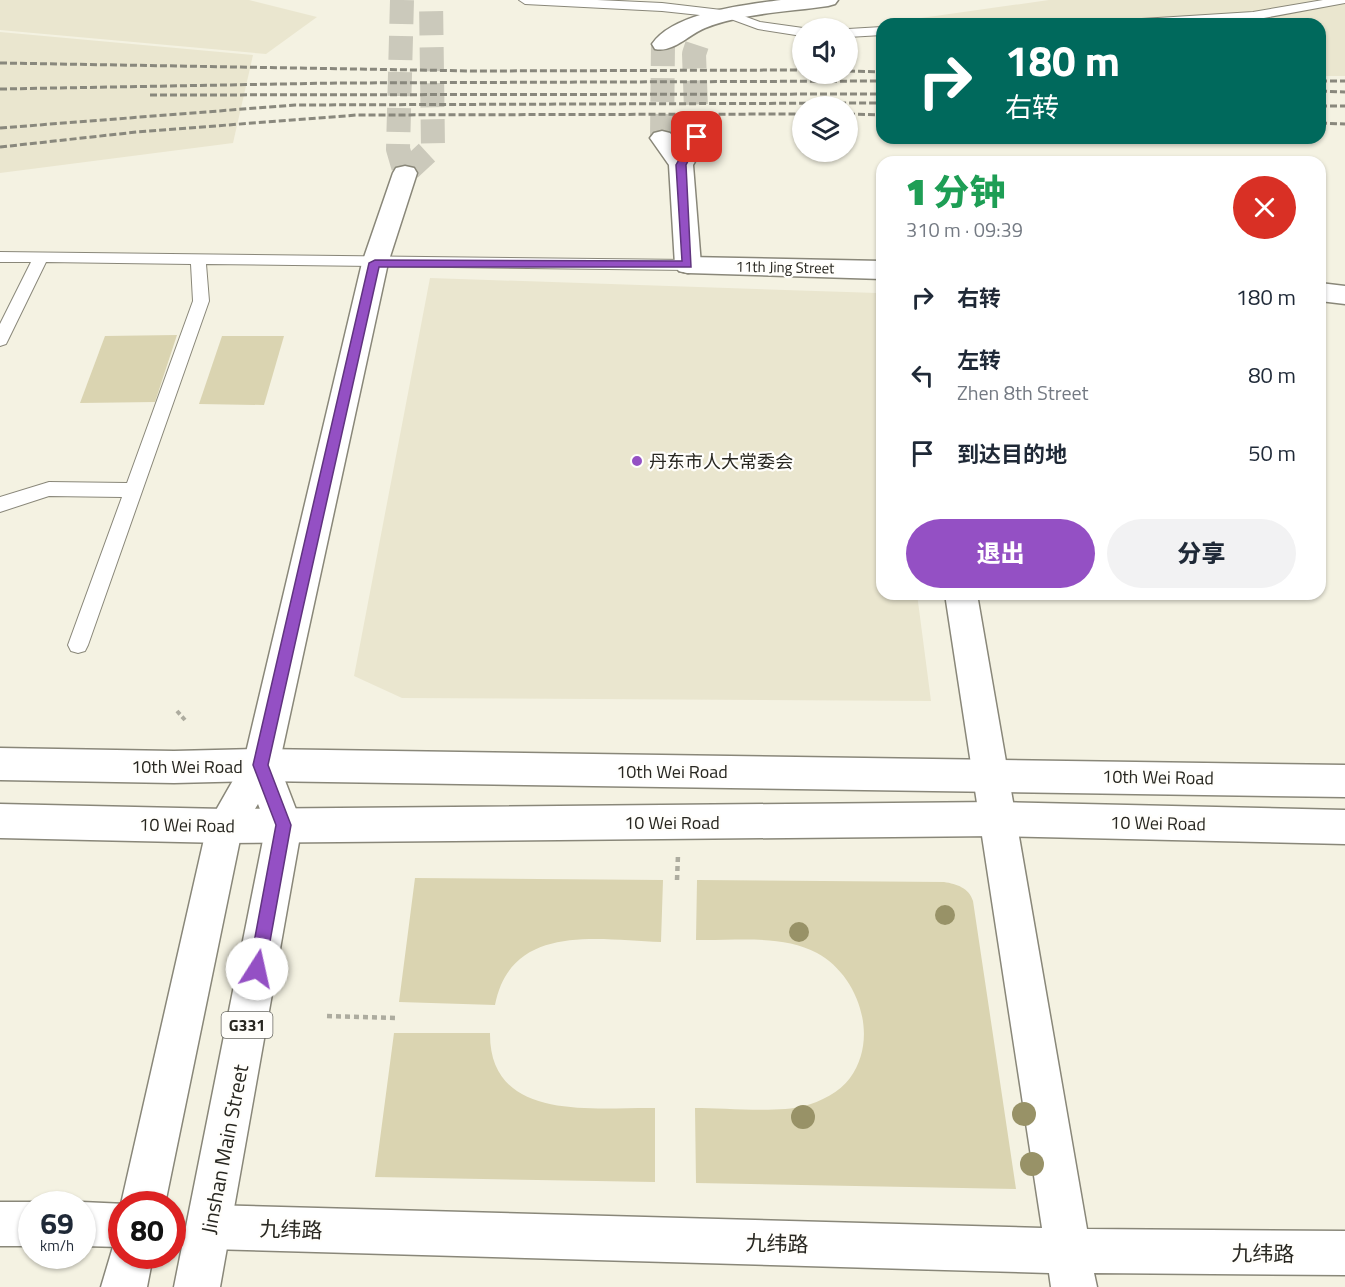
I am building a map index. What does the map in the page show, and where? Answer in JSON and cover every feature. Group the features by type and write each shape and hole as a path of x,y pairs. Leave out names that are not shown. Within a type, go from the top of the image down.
{"main road":[{"path":"663,44 675,33 694,24 730,15 828,0"},
{"path":"697,45 701,37 730,15"},
{"path":"681,165 697,137"},
{"path":"662,138 681,165 688,265"},
{"path":"146,1191 225,826 261,765 375,263 405,173"},
{"name":"11th Jing Street","path":"688,265 876,270"},
{"path":"1326,293 1345,295"},
{"path":"963,600 1071,1269"},
{"name":"10th Wei Road","path":"0,764 990,774 1345,781"},
{"path":"261,765 284,825"},
{"name":"10 Wei Road","path":"0,821 225,826 997,819 1345,827"},
{"name":"Jinshan Main Street","path":"197,1287 284,825"},
{"path":"0,1224 18,1224"},
{"name":"九纬路","path":"209,1227 1071,1269 1345,1253"},
{"path":"124,1287 128,1269"}],"lane":[{"path":"525,0 662,8 730,15 759,25 792,30"},
{"path":"1221,18 1253,16 1344,0"},
{"path":"858,32 876,31"},
{"path":"0,257 688,265"},
{"path":"0,340 41,258"},
{"path":"78,645 201,301 198,259"},
{"path":"0,505 24,495 49,489 134,490"}],"path":[{"path":"177,711 185,720"},
{"path":"677,880 678,854"},
{"path":"327,1016 397,1018"}],"shaded area":[{"path":"0,0 249,0 317,17 266,54 0,30"},
{"path":"1049,0 1345,0 1345,76 1326,76 1326,18 921,18"},
{"path":"0,32 253,55 233,143 0,173"},
{"path":"430,278 876,293 876,600 918,600 931,701 402,698 354,676"},
{"path":"177,335 155,402 80,403 105,336"},
{"path":"222,336 284,336 264,405 199,404"},
{"path":"415,878 663,880 661,942 585,939 538,948 519,960 504,978 495,1005 399,1002"},
{"path":"697,880 944,882 958,885 965,890 973,901 1016,1189 696,1183 695,1108 780,1109 817,1102 841,1088 850,1078 859,1062 864,1026 860,1008 844,976 817,953 789,943 774,941 696,940"},
{"path":"394,1033 490,1033 494,1062 507,1083 526,1096 549,1104 576,1108 655,1108 655,1182 375,1177"}],"tunnel":[{"path":"402,0 398,149 405,173 433,147 431,0"},
{"path":"662,138 663,44"},
{"path":"697,45 694,54 697,137"}],"railway":[{"path":"0,63 474,71 792,70"},
{"path":"858,71 876,72"},
{"path":"0,89 337,83 876,81"},
{"path":"1326,81 1345,81"},
{"path":"1326,91 1345,92"},
{"path":"150,95 876,94"},
{"path":"0,128 295,105 876,103"},
{"path":"1326,106 1345,106"},
{"path":"0,147 137,132 357,115 792,114"},
{"path":"858,114 876,115"},
{"path":"1326,123 1345,124"}],"place":[{"name":"丹东市人大常委会","path":"637,461"}],"route":[{"path":"257,969 284,825 261,765 375,263 688,265 681,165 697,137"}]}
